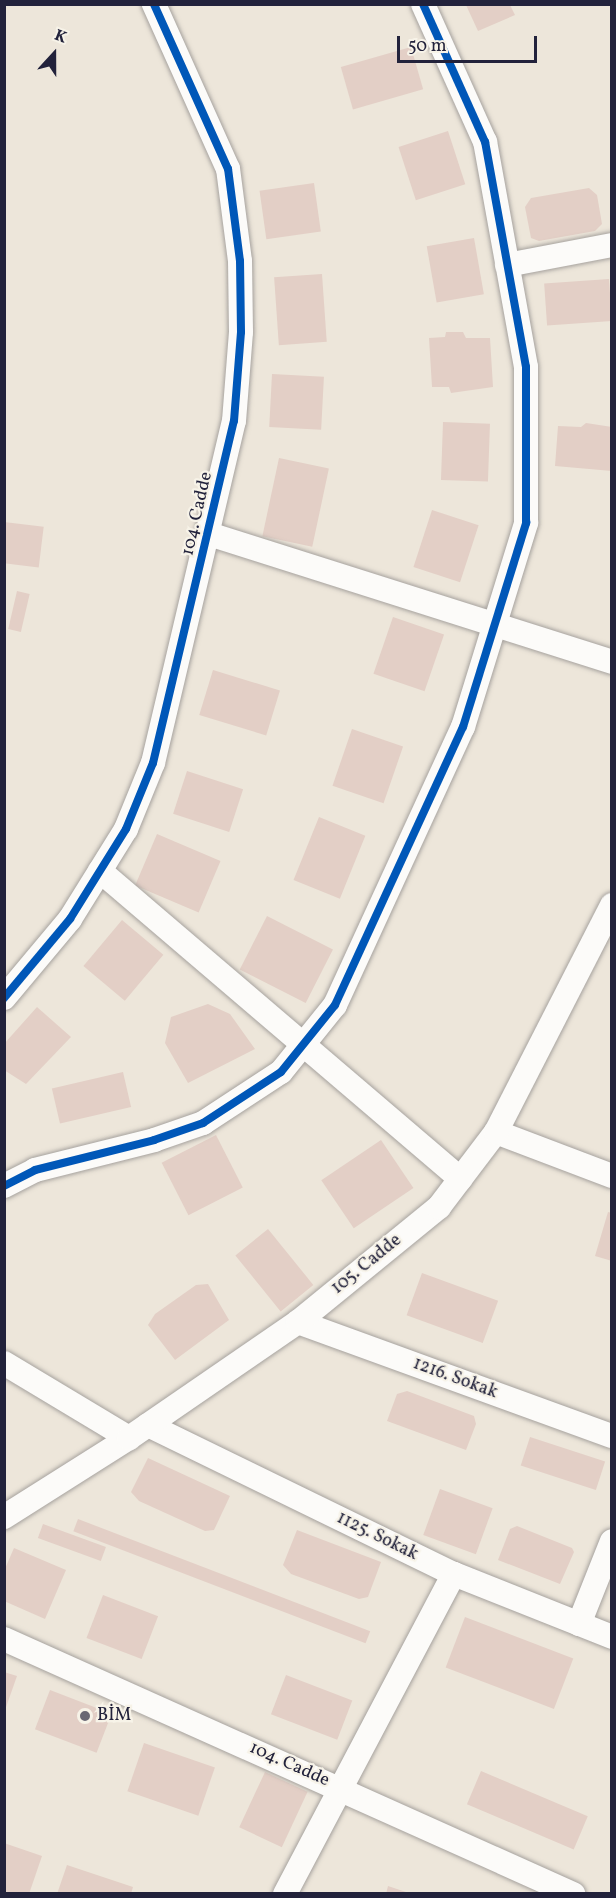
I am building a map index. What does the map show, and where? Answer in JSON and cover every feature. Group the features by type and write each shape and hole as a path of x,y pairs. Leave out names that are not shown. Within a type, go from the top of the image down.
{"street":[{"name":"104. Cadde","path":"4,998 70,920 126,829 153,763 234,421 241,332 237,222 228,169 154,4"},
{"path":"4,1186 35,1170 154,1140 202,1123 282,1072 335,1005 453,748 526,523 526,367 485,142 423,4"},
{"path":"507,265 612,245"},
{"path":"209,534 494,627 612,662"},
{"path":"100,871 302,1047 460,1179"},
{"name":"105. Cadde","path":"4,1517 139,1432 298,1322 439,1207 496,1132 612,905"},
{"path":"496,1132 612,1176"},
{"name":"1216. Sokak","path":"298,1322 612,1436"},
{"name":"1125. Sokak","path":"4,1363 139,1432 454,1574 612,1637"},
{"path":"579,1624 612,1541"},
{"path":"285,1893 454,1574"},
{"name":"104. Cadde","path":"4,1639 573,1893"}],"building":[{"path":"466,5 510,5 515,15 478,31"},
{"path":"411,47 423,89 353,109 341,67"},
{"path":"448,131 465,184 416,200 399,147"},
{"path":"314,183 321,232 266,239 260,191"},
{"path":"589,188 597,195 602,224 595,231 539,241 531,238 525,207 531,198"},
{"path":"474,238 484,294 437,302 427,246"},
{"path":"322,274 327,342 279,345 274,277"},
{"path":"609,279 612,321 547,325 544,284"},
{"path":"446,332 463,332 466,338 490,338 493,387 451,393 449,387 432,387 429,338 445,337"},
{"path":"272,374 324,377 321,430 269,427"},
{"path":"443,422 490,424 488,482 441,480"},
{"path":"586,423 612,427 612,471 555,466 558,426 581,427"},
{"path":"279,458 329,469 312,547 262,536"},
{"path":"432,510 479,525 460,582 413,567"},
{"path":"4,522 44,527 39,568 4,563"},
{"path":"17,591 30,594 21,632 8,629"},
{"path":"393,617 444,635 425,691 373,674"},
{"path":"213,670 280,690 266,735 199,715"},
{"path":"352,729 403,747 384,803 332,786"},
{"path":"187,771 243,789 229,832 173,814"},
{"path":"319,817 365,836 340,899 294,880"},
{"path":"157,834 221,861 199,913 135,886"},
{"path":"267,916 333,950 306,1003 240,969"},
{"path":"122,920 163,955 125,1001 83,966"},
{"path":"208,1004 230,1014 255,1049 188,1083 165,1043 171,1017"},
{"path":"37,1007 71,1037 26,1084 4,1070 4,1044"},
{"path":"123,1072 131,1107 60,1123 52,1088"},
{"path":"216,1135 243,1188 188,1215 162,1163"},
{"path":"381,1140 413,1188 354,1228 321,1180"},
{"path":"608,1212 612,1213 612,1261 595,1256"},
{"path":"268,1229 313,1285 281,1311 235,1255"},
{"path":"422,1273 498,1301 483,1343 407,1315"},
{"path":"208,1284 229,1320 175,1360 148,1325 155,1314 196,1285"},
{"path":"407,1391 474,1416 476,1424 466,1450 387,1421 397,1394"},
{"path":"530,1437 605,1461 596,1490 521,1466"},
{"path":"148,1458 230,1496 214,1530 205,1531 139,1501 131,1492"},
{"path":"440,1489 493,1508 476,1554 423,1535"},
{"path":"78,1519 370,1631 366,1643 73,1531"},
{"path":"43,1524 106,1547 101,1561 38,1538"},
{"path":"517,1526 572,1548 574,1552 560,1584 498,1560 510,1529"},
{"path":"297,1530 381,1562 368,1597 359,1599 291,1574 283,1565"},
{"path":"14,1548 66,1570 45,1619 4,1601 4,1571"},
{"path":"103,1595 158,1616 142,1659 87,1638"},
{"path":"465,1617 573,1659 554,1709 446,1667"},
{"path":"4,1672 17,1676 5,1710 4,1710"},
{"path":"286,1675 352,1700 337,1740 271,1714"},
{"path":"50,1690 112,1714 97,1753 35,1729"},
{"path":"144,1743 215,1767 198,1816 127,1791"},
{"path":"481,1771 588,1816 574,1849 467,1804"},
{"path":"265,1772 308,1792 282,1847 239,1827"},
{"path":"4,1843 42,1856 29,1894 4,1893"},
{"path":"67,1865 133,1887 131,1894 57,1894"},
{"path":"388,1886 409,1893 409,1894 386,1894"}],"cycle path":[{"path":"4,998 70,919 126,829 153,763 234,421 241,332 240,261 228,169 154,4"},
{"path":"4,1186 35,1170 154,1140 203,1123 281,1072 335,1005 463,727 526,523 526,367 485,142 423,4"}],"place":[{"name":"BİM","path":"85,1716"}]}
